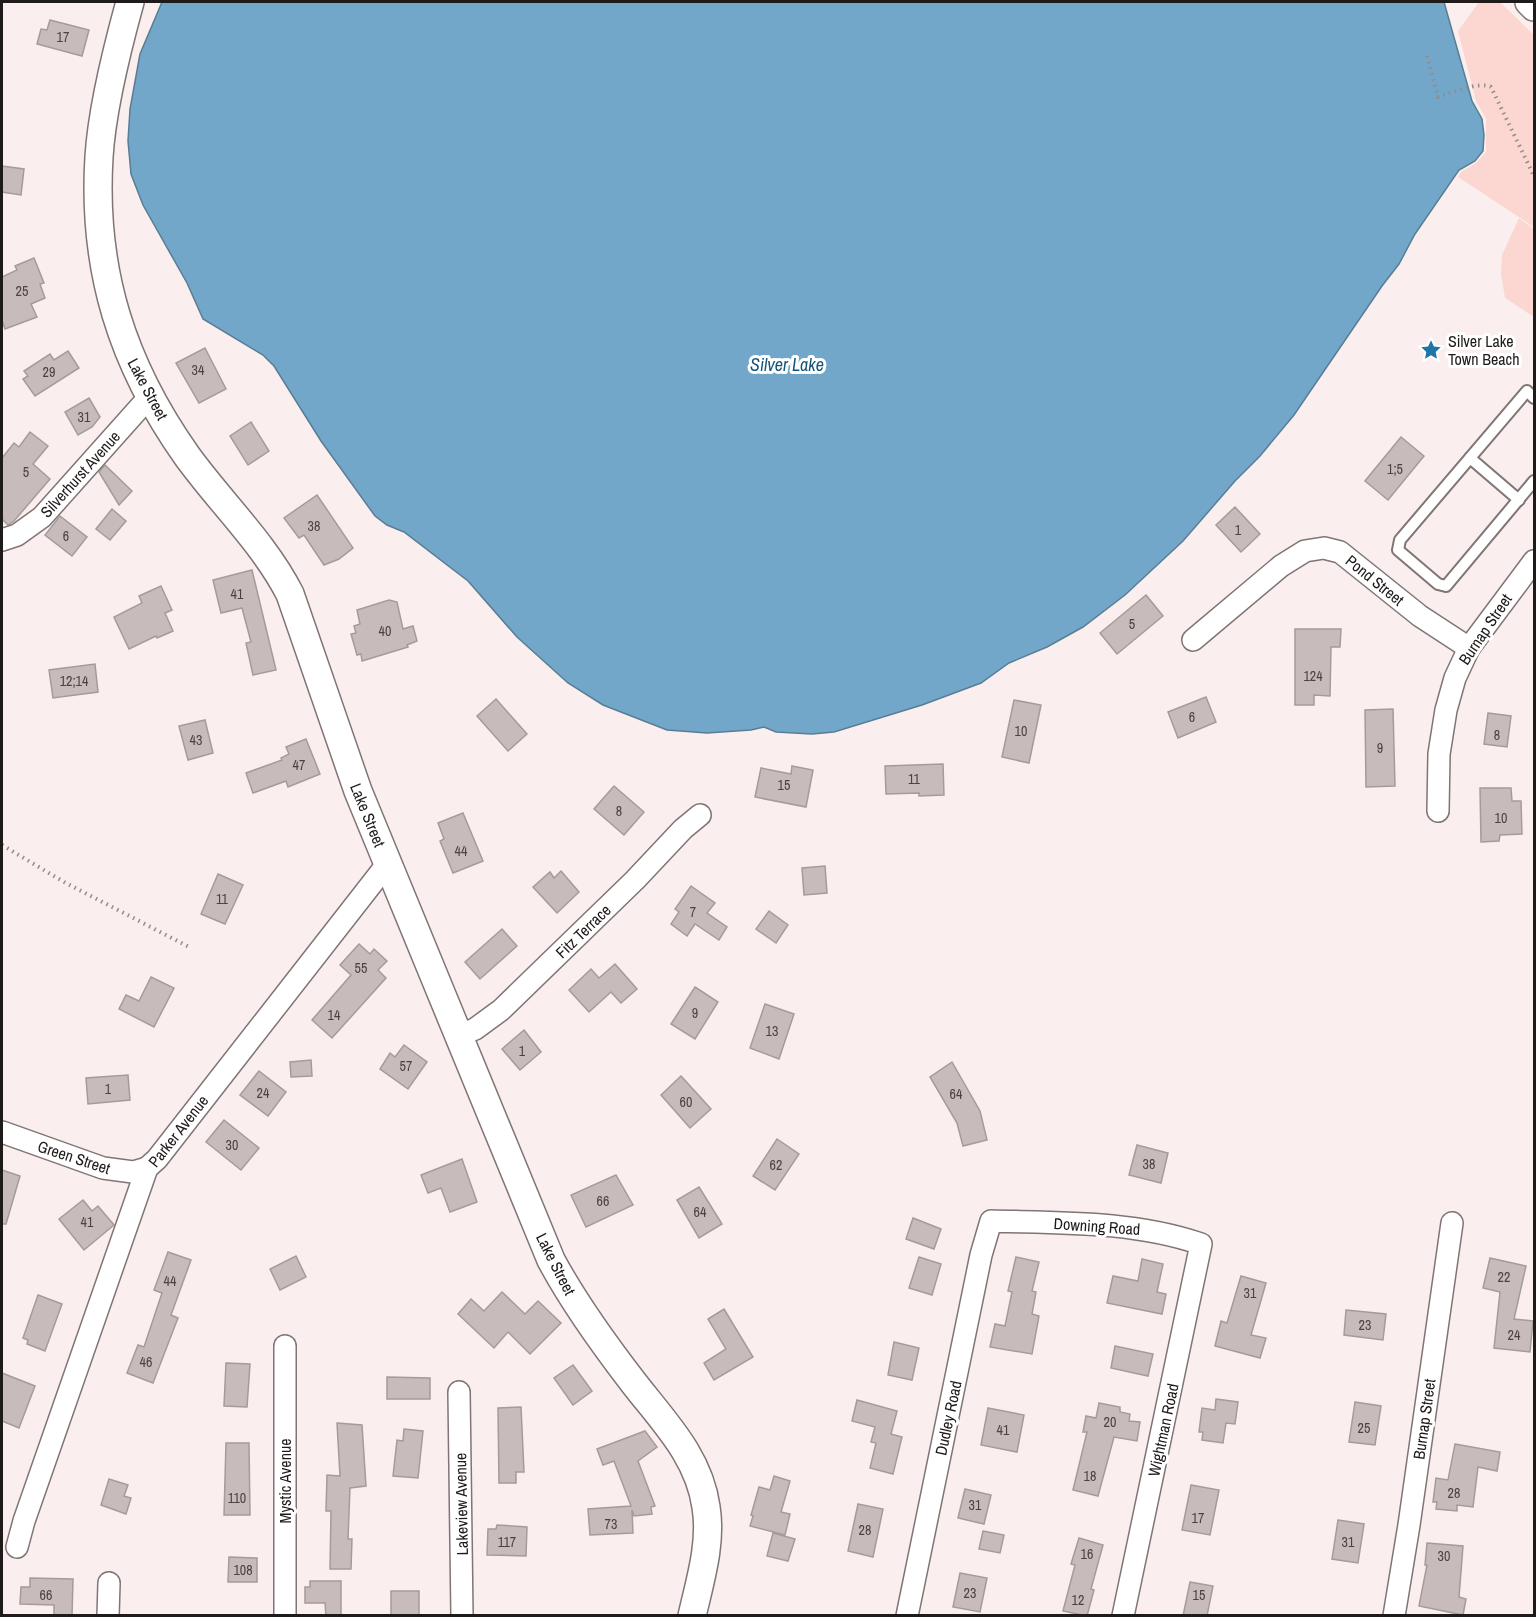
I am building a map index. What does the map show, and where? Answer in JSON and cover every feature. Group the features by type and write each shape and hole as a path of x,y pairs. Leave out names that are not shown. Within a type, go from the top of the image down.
{"street":[{"name":"Lake Street","path":"126,2 99,155 98,216 106,283 114,313 135,369 186,455 264,551 291,594 348,765 541,1236 563,1282 610,1351 684,1446 694,1464 707,1508 708,1531 692,1616"},
{"path":"1529,2 1534,7"},
{"name":"Silverhurst Avenue","path":"2,540 17,535 42,517 150,396"},
{"name":"Pond Street","path":"1193,640 1281,566 1305,551 1324,548 1340,552 1420,616 1469,648"},
{"name":"Burnap Street","path":"1438,811 1439,754 1446,710 1455,678 1469,648 1534,561"},
{"name":"Fitz Terrace","path":"458,1036 475,1029 501,1010 635,880 683,829 700,815"},
{"name":"Parker Avenue","path":"17,1547 24,1521 147,1168 157,1159 388,862"},
{"name":"Green Street","path":"2,1132 118,1172 133,1172 147,1168"},
{"name":"Downing Road","path":"991,1221 1133,1228 1175,1235 1201,1244"},
{"name":"Dudley Road","path":"907,1616 981,1255 991,1221"},
{"name":"Burnap Street","path":"1394,1616 1452,1223"},
{"name":"Wightman Road","path":"1124,1616 1201,1244"},
{"name":"Mystic Avenue","path":"285,1346 285,1616"},
{"name":"Lakeview Avenue","path":"459,1392 462,1616"},
{"path":"108,1616 109,1583"}],"lane":[{"path":"1532,391 1470,458 1400,540 1398,548 1438,584 1446,586 1534,481"},
{"path":"1470,458 1519,500"}],"path":[{"path":"1427,56 1438,97 1474,86 1491,87 1534,176"},
{"path":"2,845 64,882 190,948"}],"shaded area":[{"path":"1479,2 1500,2 1534,35 1534,227 1458,177 1486,152 1486,119 1476,101 1458,31"},
{"path":"1519,218 1534,229 1534,317 1505,298 1501,274 1502,255"}],"water":[{"name":"Silver Lake","path":"162,2 1444,2 1472,101 1482,119 1483,151 1475,161 1459,170 1415,234 1399,264 1294,415 1260,456 1183,541 1125,595 1083,627 1047,647 1009,663 981,683 922,705 834,732 812,734 776,732 764,727 707,733 667,730 603,705 568,683 517,637 468,581 404,532 387,525 375,516 321,441 274,366 263,355 203,319 187,283 143,205 131,174 128,141 130,109 140,54"}],"building":[{"path":"50,20 89,30 82,56 37,44 41,29 47,30"},
{"path":"2,166 24,169 21,195 2,192"},
{"path":"34,258 44,283 40,284 45,298 31,304 37,317 5,329 2,320 2,277 17,270 15,266"},
{"path":"205,348 226,389 199,403 176,363"},
{"path":"68,351 79,368 35,396 23,379 28,376 24,371 50,354 54,360"},
{"path":"89,398 100,417 92,427 78,435 65,412"},
{"path":"251,422 269,451 248,465 230,436"},
{"path":"30,432 48,446 33,464 50,479 8,525 2,519 2,458 14,443 19,447"},
{"path":"1401,437 1424,456 1388,500 1365,481"},
{"path":"105,465 132,491 119,505 99,472"},
{"path":"317,495 353,548 339,559 324,565 304,535 299,538 284,518"},
{"path":"1235,507 1260,534 1241,552 1216,525"},
{"path":"112,509 126,521 110,540 96,529"},
{"path":"60,516 87,537 72,556 45,535"},
{"path":"252,570 276,670 253,675 246,643 251,642 242,608 221,613 213,580"},
{"path":"161,586 172,610 165,613 173,631 157,638 156,636 129,649 114,617 142,603 139,596"},
{"path":"1146,595 1163,616 1117,654 1100,633"},
{"path":"389,600 397,602 403,629 413,626 417,641 407,645 408,647 362,661 361,654 357,655 351,634 356,633 354,626 360,624 357,610"},
{"path":"1295,629 1341,629 1340,647 1331,647 1330,696 1314,695 1314,705 1295,705"},
{"path":"95,664 98,692 53,698 49,670"},
{"path":"1206,697 1216,722 1178,738 1168,712"},
{"path":"496,699 527,734 508,751 477,716"},
{"path":"1014,700 1041,705 1029,763 1002,757"},
{"path":"1393,709 1395,786 1366,787 1365,710"},
{"path":"1488,713 1511,716 1507,747 1484,744"},
{"path":"205,720 213,753 188,760 179,726"},
{"path":"306,739 320,774 288,787 286,781 253,793 246,773 282,760 281,758 289,754 286,747"},
{"path":"943,764 944,795 886,794 885,766"},
{"path":"792,766 813,770 806,807 755,797 761,768 791,774"},
{"path":"614,786 644,812 624,835 594,809"},
{"path":"1480,788 1511,788 1512,801 1521,801 1522,834 1500,835 1499,841 1481,842"},
{"path":"463,813 483,861 453,873 440,841 444,839 438,823"},
{"path":"825,866 827,893 804,895 802,868"},
{"path":"561,871 579,892 557,913 533,887 550,872 554,878"},
{"path":"218,874 243,885 225,924 201,914"},
{"path":"691,886 715,903 707,913 727,927 719,940 695,924 687,936 671,924 679,912 675,909"},
{"path":"769,911 788,925 776,943 756,929"},
{"path":"502,929 517,946 480,979 465,962"},
{"path":"359,944 370,954 374,949 387,961 378,970 386,978 332,1038 312,1020 351,975 340,965"},
{"path":"615,964 637,989 621,1003 611,992 589,1012 569,990 591,969 599,978"},
{"path":"151,977 174,988 154,1027 119,1009 126,995 139,1001"},
{"path":"695,987 718,1002 695,1039 671,1024"},
{"path":"765,1004 794,1014 779,1059 750,1048"},
{"path":"524,1030 541,1052 520,1070 502,1049"},
{"path":"404,1045 427,1062 408,1089 380,1069 390,1053 395,1057"},
{"path":"311,1060 312,1076 291,1077 290,1062"},
{"path":"952,1062 980,1111 987,1140 963,1146 957,1123 930,1077"},
{"path":"259,1071 286,1092 268,1116 240,1095"},
{"path":"128,1075 130,1100 88,1104 86,1078"},
{"path":"681,1076 711,1109 690,1128 661,1095"},
{"path":"224,1120 259,1148 241,1170 206,1142"},
{"path":"777,1139 799,1154 775,1190 753,1176"},
{"path":"1137,1145 1168,1153 1161,1183 1129,1175"},
{"path":"462,1159 477,1202 450,1212 441,1188 428,1193 421,1175"},
{"path":"2,1170 20,1176 6,1224 2,1224"},
{"path":"616,1175 633,1205 586,1227 571,1195"},
{"path":"699,1187 722,1224 699,1238 677,1200"},
{"path":"83,1200 92,1211 98,1206 114,1225 84,1250 59,1219"},
{"path":"913,1218 941,1229 934,1249 906,1239"},
{"path":"168,1252 191,1260 171,1315 178,1318 153,1383 127,1373 138,1345 144,1347 162,1293 154,1290"},
{"path":"296,1256 306,1277 280,1290 270,1269"},
{"path":"919,1257 941,1264 932,1295 909,1288"},
{"path":"1016,1257 1039,1262 1032,1291 1036,1292 1032,1314 1039,1316 1032,1354 990,1347 995,1324 1005,1326 1012,1292 1008,1291"},
{"path":"1490,1258 1526,1266 1514,1319 1533,1321 1530,1352 1494,1348 1500,1292 1483,1288"},
{"path":"1142,1259 1163,1264 1157,1292 1166,1294 1162,1314 1107,1303 1113,1276 1138,1281"},
{"path":"1241,1276 1266,1283 1251,1335 1266,1338 1260,1358 1215,1346 1221,1321 1227,1323"},
{"path":"502,1292 525,1314 538,1301 561,1323 530,1354 508,1332 494,1348 458,1314 471,1299 484,1311"},
{"path":"38,1295 62,1304 45,1351 27,1344 28,1340 23,1338"},
{"path":"724,1309 753,1357 714,1380 704,1363 726,1349 708,1319"},
{"path":"1346,1310 1386,1314 1383,1340 1344,1335"},
{"path":"894,1342 919,1348 912,1380 888,1375"},
{"path":"1115,1346 1153,1354 1148,1376 1111,1368"},
{"path":"226,1363 250,1364 247,1407 224,1406"},
{"path":"573,1365 592,1391 573,1405 554,1378"},
{"path":"2,1373 35,1386 19,1428 2,1421"},
{"path":"387,1377 430,1378 430,1399 387,1399"},
{"path":"1216,1399 1238,1402 1235,1424 1226,1423 1223,1443 1202,1440 1203,1432 1199,1432 1202,1408 1215,1410"},
{"path":"857,1400 897,1411 891,1434 902,1437 893,1474 870,1468 876,1443 871,1442 875,1427 852,1421"},
{"path":"1355,1402 1381,1406 1375,1445 1349,1442"},
{"path":"1099,1403 1120,1407 1120,1412 1130,1414 1129,1421 1140,1422 1137,1441 1114,1437 1098,1496 1073,1490 1087,1432 1083,1432 1086,1416 1096,1418"},
{"path":"521,1407 524,1472 516,1472 516,1483 499,1483 498,1408"},
{"path":"988,1408 1024,1415 1017,1452 981,1445"},
{"path":"337,1423 362,1425 366,1486 350,1488 348,1539 352,1539 351,1569 330,1569 331,1511 326,1511 327,1475 340,1476"},
{"path":"404,1429 423,1431 418,1478 393,1476 397,1440 403,1441"},
{"path":"645,1431 657,1447 638,1461 655,1506 651,1507 652,1514 634,1516 632,1510 633,1533 590,1535 588,1509 631,1506 614,1461 603,1465 597,1449"},
{"path":"226,1443 249,1443 250,1515 224,1515"},
{"path":"1455,1444 1500,1452 1497,1471 1478,1467 1473,1507 1457,1505 1457,1511 1436,1509 1437,1502 1433,1502 1436,1478 1448,1480"},
{"path":"774,1476 790,1481 781,1512 790,1514 785,1535 750,1526 759,1487 770,1490"},
{"path":"109,1479 128,1485 124,1496 131,1498 126,1514 101,1505"},
{"path":"1191,1485 1219,1490 1210,1535 1182,1530"},
{"path":"965,1489 991,1495 984,1524 958,1518"},
{"path":"858,1504 883,1509 873,1557 848,1551"},
{"path":"1338,1520 1364,1524 1358,1563 1332,1559"},
{"path":"497,1525 527,1527 526,1556 487,1555 488,1529 496,1529"},
{"path":"983,1531 1004,1535 1000,1553 979,1549"},
{"path":"773,1533 795,1539 788,1561 767,1556"},
{"path":"1079,1538 1103,1545 1091,1589 1094,1590 1087,1616 1063,1611 1075,1565 1071,1564"},
{"path":"1427,1543 1463,1546 1459,1597 1466,1599 1463,1615 1419,1606 1427,1565 1425,1565"},
{"path":"229,1557 257,1558 257,1582 228,1582"},
{"path":"960,1573 987,1578 980,1612 953,1607"},
{"path":"30,1578 73,1579 72,1616 54,1616 54,1605 20,1604 21,1587 30,1587"},
{"path":"310,1581 341,1581 341,1616 326,1616 325,1603 305,1603 305,1587 310,1587"},
{"path":"1190,1582 1213,1586 1207,1616 1183,1616"},
{"path":"391,1591 419,1591 419,1616 391,1616"}],"place":[{"name":"Silver Lake Town Beach","path":"1431,350"}]}
